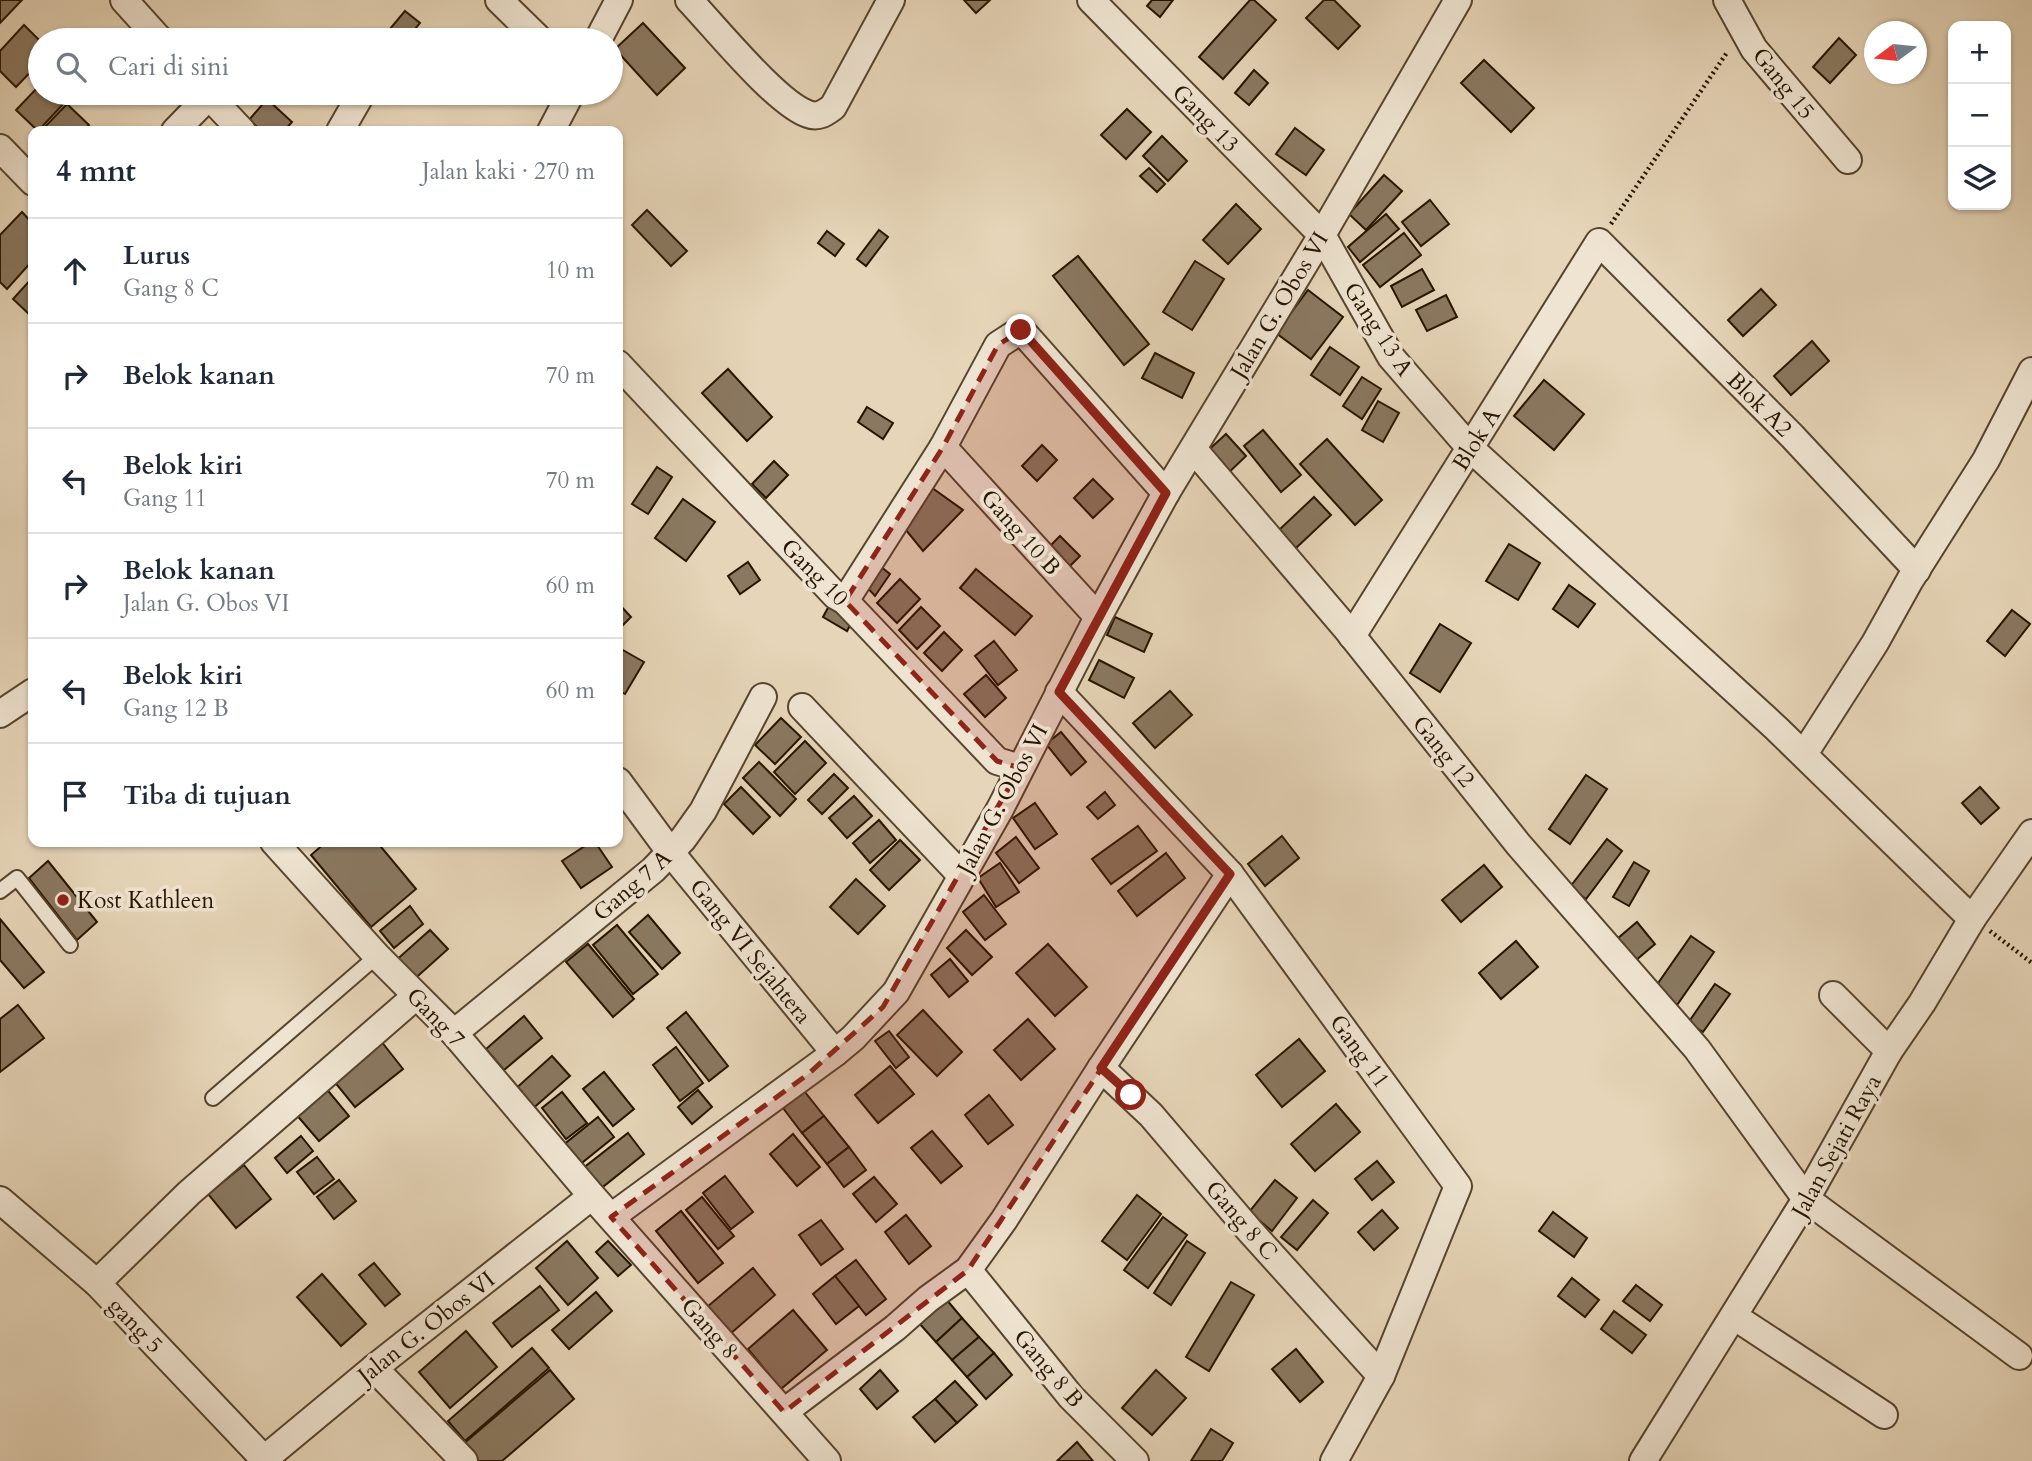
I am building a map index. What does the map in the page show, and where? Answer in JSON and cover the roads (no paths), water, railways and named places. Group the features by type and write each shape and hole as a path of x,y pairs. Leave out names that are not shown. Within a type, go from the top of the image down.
{"street":[{"path":"124,0 149,28"},
{"path":"499,0 528,28"},
{"path":"604,28 619,0"},
{"path":"689,0 771,88 801,111 816,116 823,115 833,107 891,0"},
{"name":"Gang 13","path":"1091,0 1322,235"},
{"name":"Jalan G. Obos VI","path":"611,1217 835,1053 853,1038 896,992 1000,809 1098,617 1166,493 1322,235 1458,0"},
{"name":"Gang 15","path":"1727,0 1754,48 1848,160"},
{"path":"180,126 199,105"},
{"path":"217,105 237,126"},
{"path":"343,126 355,105"},
{"path":"554,126 565,105"},
{"path":"0,148 28,177"},
{"name":"Gang 13 A","path":"1322,235 1391,357 1471,448 1804,754 1972,919"},
{"name":"Blok A","path":"1352,636 1598,242"},
{"name":"Blok A2","path":"1598,242 1793,436 1917,570"},
{"path":"845,601 943,447 998,345 1021,330 1166,493"},
{"name":"Gang 10","path":"623,368 836,596 845,601 997,761 1020,768"},
{"path":"1804,754 1986,460 2032,371"},
{"name":"Gang 10 B","path":"943,447 1098,617"},
{"name":"Gang 12","path":"1194,450 1352,636 1518,844 1697,1049 1806,1199 2019,1356"},
{"name":"Gang 11","path":"1059,692 1230,874 1458,1186 1381,1376 1334,1461"},
{"path":"0,714 28,695"},
{"name":"Gang 7 A","path":"454,1033 671,853 703,811 762,697"},
{"path":"802,707 961,874"},
{"name":"Gang VI Sejahtera","path":"623,788 671,853 835,1053"},
{"name":"Jalan Sejati Raya","path":"1643,1461 1806,1199 1889,1051 1922,1003 1972,919 2032,833"},
{"name":"Gang 7","path":"285,847 377,956 454,1033 592,1196"},
{"path":"784,1412 968,1270 1004,1220 1230,874"},
{"path":"1833,995 1889,1051"},
{"path":"97,1283 189,1193 415,996"},
{"name":"Gang 8 C","path":"1101,1068 1151,1115 1250,1231 1381,1376"},
{"name":"Jalan G. Obos VI","path":"263,1460 374,1367 592,1196"},
{"name":"Gang 8","path":"592,1196 827,1461"},
{"name":"gang 5","path":"0,1200 97,1283 263,1460"},
{"name":"Gang 8 B","path":"968,1270 1071,1397 1135,1461"},
{"path":"1735,1317 1884,1416"},
{"path":"374,1367 464,1461"}],"lane":[{"path":"0,891 17,878 70,945"},
{"path":"213,1098 377,956"}],"place":[{"name":"Kost Kathleen","path":"63,900"}]}
